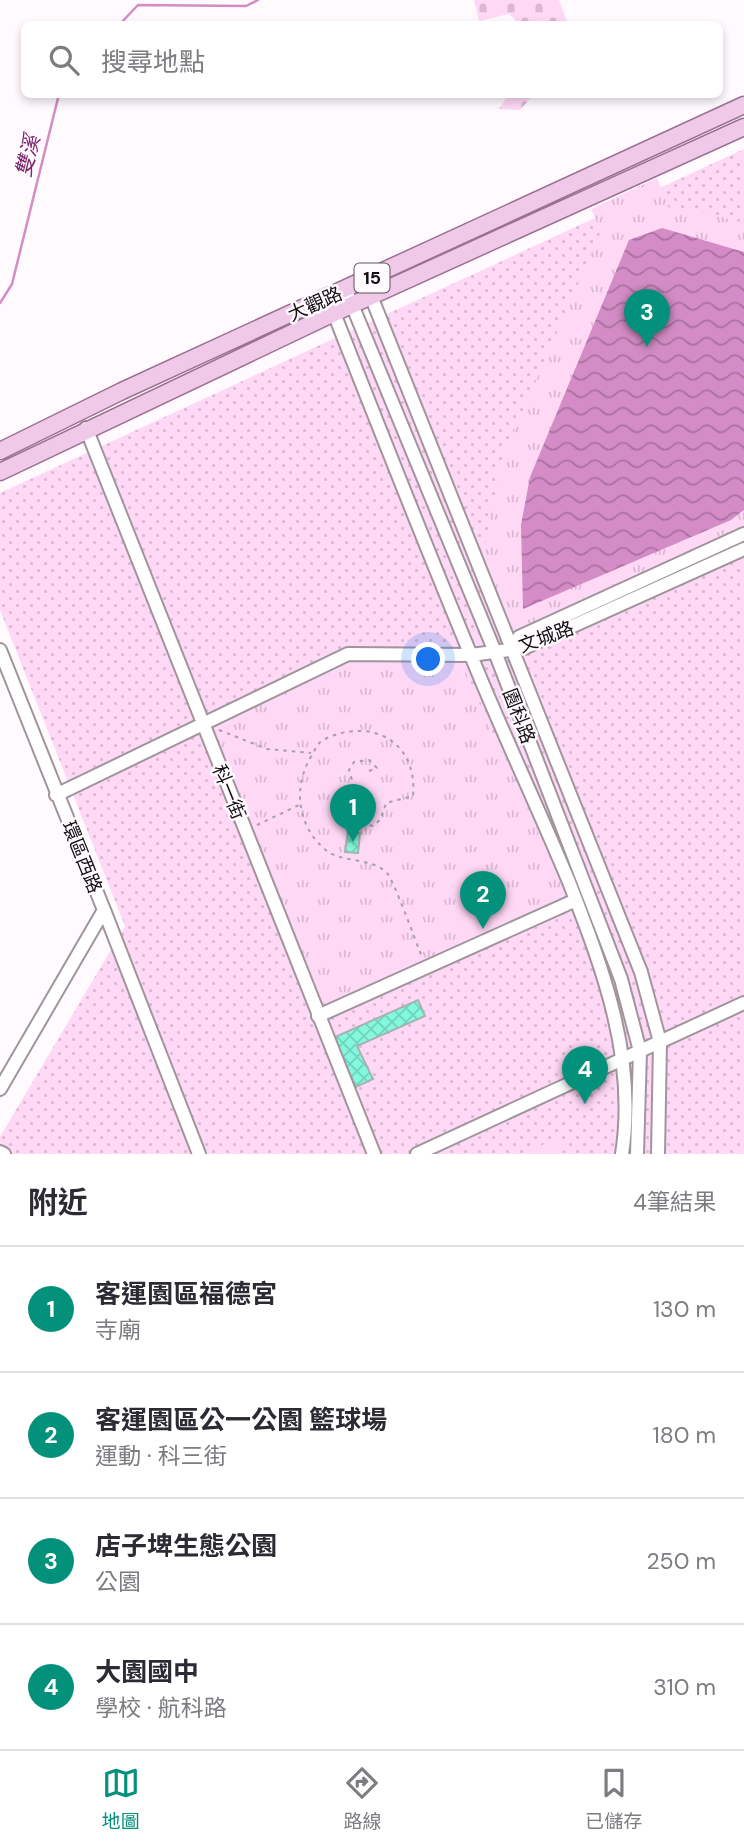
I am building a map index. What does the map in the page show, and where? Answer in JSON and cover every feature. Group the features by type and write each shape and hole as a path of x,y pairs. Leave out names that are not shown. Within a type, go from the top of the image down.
{"main road":[{"name":"大觀路","path":"0,452 122,391 349,298 744,105"},
{"name":"大觀路","path":"368,289 744,127"},
{"name":"大觀路","path":"0,472 331,306"}],"street":[{"path":"368,289 510,649 631,945 660,1042 658,1154"},
{"name":"園科路","path":"349,298 495,652 621,979 640,1051 637,1154"},
{"path":"331,306 471,655 605,974 624,1058 626,1133 622,1154"},
{"name":"科一街","path":"86,428 374,1154"},
{"name":"文城路","path":"510,649 519,637 744,534"},
{"name":"文城路","path":"510,649 524,648 594,619 744,549"},
{"path":"56,795 348,654 471,655 510,649"},
{"name":"環區西路","path":"0,650 104,910 0,1089"},
{"path":"318,1016 576,900"},
{"path":"104,910 199,1154"},
{"path":"417,1154 744,1003"}],"path":[{"path":"201,723 267,749 313,753"},
{"path":"369,771 377,768 369,760 354,762 349,770 355,790 334,803 340,817 373,826 380,819 386,803 413,796 415,780 409,760 392,741 374,730 343,731 319,742 300,777 300,804 308,831 329,853 369,863 387,873 426,967"},
{"path":"244,831 300,804"}],"green space":[{"path":"474,0 559,0 567,21 516,21 509,14 479,21"},
{"path":"506,98 530,98 520,110 499,109"},
{"path":"744,149 744,1154 0,1154 0,1137 125,926 0,610 0,493"},
{"path":"657,178 669,208 707,213 744,223 744,525 511,632 483,555 501,462 601,231 591,209"},
{"path":"349,661 460,661 568,898 321,1010 210,728"},
{"path":"516,895 526,917 473,941 463,917"},
{"path":"558,1138 565,1150 556,1154 522,1154"}],"water":[{"path":"662,228 744,252 744,510 731,520 523,609 521,525 530,477 629,240"}],"building":[{"path":"348,831 360,833 358,853 345,852"},
{"path":"418,1000 425,1016 357,1046 373,1079 356,1087 333,1038"}],"waterway":[{"name":"雙溪","path":"123,21 138,5 246,6 258,0"},
{"name":"雙溪","path":"0,303 12,284 58,98"}],"place":[{"name":"店子埤生態公園","path":"647,347"},
{"name":"客運園區福德宮","path":"353,842"},
{"name":"客運園區公一公園 籃球場","path":"483,929"},
{"name":"大園國中","path":"585,1104"}]}
